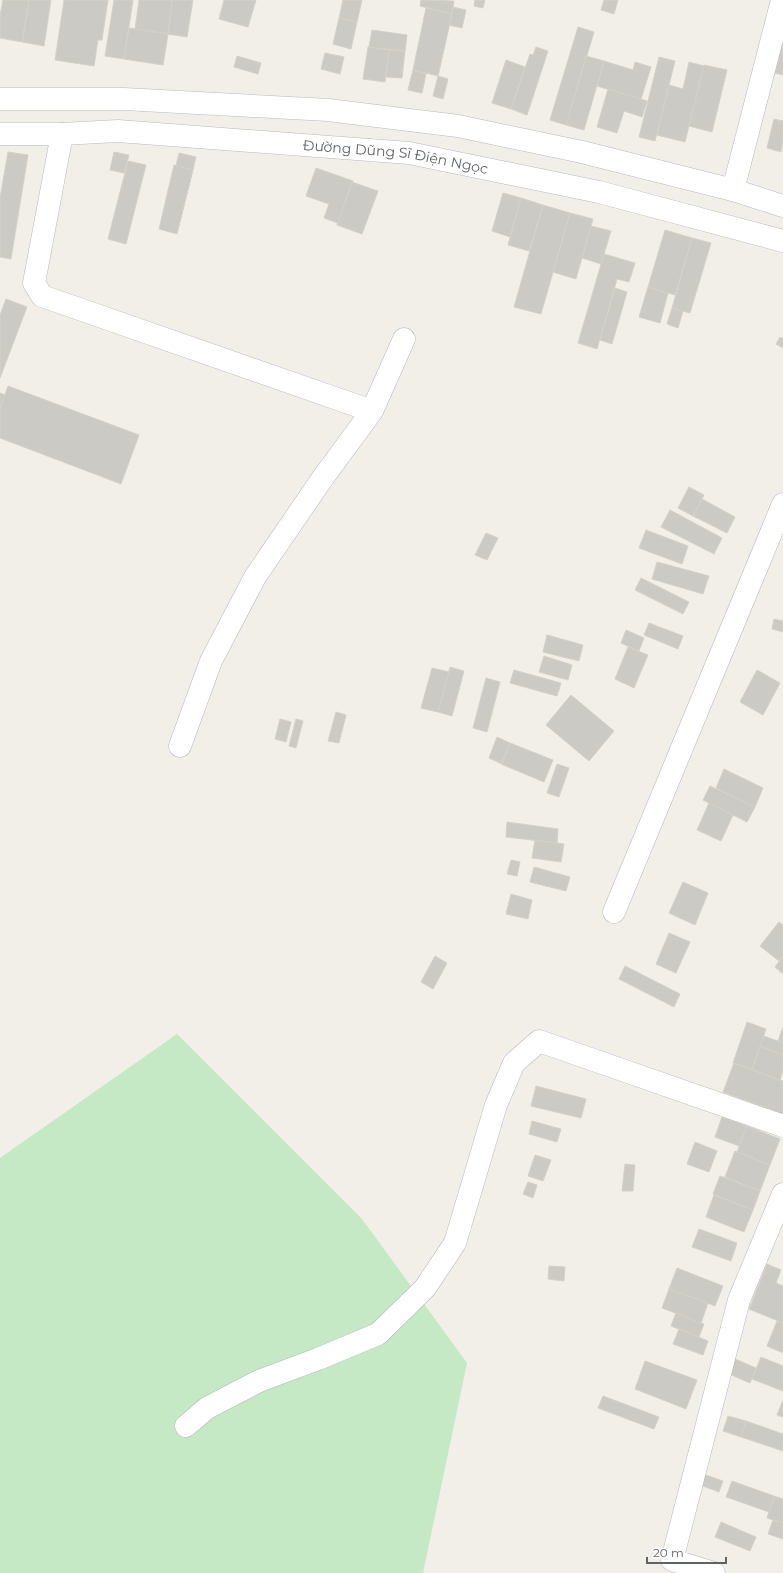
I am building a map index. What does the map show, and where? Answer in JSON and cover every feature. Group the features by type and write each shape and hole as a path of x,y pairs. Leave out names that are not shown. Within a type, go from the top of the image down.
{"street":[{"path":"733,190 782,0"},
{"path":"0,99 124,99 328,110 458,126 582,152 733,190 783,206"},
{"path":"64,99 62,134 34,284 42,296 372,412"},
{"name":"Đường Dũng Sĩ Điện Ngọc","path":"0,134 62,134 118,131 409,153 599,192 783,241"},
{"path":"180,746 211,661 255,577 322,479 372,412 404,338"},
{"path":"614,912 783,504"},
{"path":"186,1426 207,1408 259,1381 318,1359 378,1334 425,1288 454,1243 496,1105 514,1063 539,1041 783,1126"},
{"path":"714,1573 672,1560 739,1300 783,1194"}],"green space":[{"path":"177,1034 362,1219 467,1363 423,1573 0,1573 0,1158"}],"building":[{"path":"3,0 29,0 22,42 0,38 0,16"},
{"path":"29,0 51,0 44,46 22,42"},
{"path":"64,0 108,0 102,40 98,40 94,66 55,60"},
{"path":"114,0 133,0 124,59 105,56"},
{"path":"139,0 172,0 168,34 135,29"},
{"path":"172,0 193,0 187,37 168,34"},
{"path":"224,0 256,0 248,27 219,19"},
{"path":"343,0 362,0 357,22 339,18"},
{"path":"421,0 454,1 452,14 420,6"},
{"path":"475,0 485,0 483,8 474,6"},
{"path":"604,0 618,0 614,14 601,10"},
{"path":"453,7 466,10 462,28 449,25"},
{"path":"426,8 452,14 438,76 413,70"},
{"path":"339,18 357,22 351,49 333,44"},
{"path":"578,27 594,32 566,125 550,120"},
{"path":"129,28 168,34 163,65 124,59"},
{"path":"372,30 407,35 405,51 369,47"},
{"path":"783,43 783,75 775,73"},
{"path":"368,47 389,50 385,82 363,79"},
{"path":"536,47 548,51 527,115 511,109 530,54 533,55"},
{"path":"389,50 405,51 402,78 386,77"},
{"path":"325,53 344,57 340,74 321,69"},
{"path":"237,56 261,63 258,74 234,67"},
{"path":"586,56 604,61 584,130 566,125"},
{"path":"659,57 675,61 655,141 639,137"},
{"path":"506,60 525,67 511,109 492,103"},
{"path":"604,61 633,70 635,62 651,67 641,99 597,86"},
{"path":"689,62 704,66 685,142 657,135 669,85 683,89"},
{"path":"704,65 727,70 712,132 689,126"},
{"path":"413,70 426,74 422,93 408,90"},
{"path":"438,76 448,79 443,99 433,96"},
{"path":"608,89 647,101 642,117 624,111 617,133 597,127"},
{"path":"774,119 783,121 783,143 781,152 767,148"},
{"path":"8,152 28,155 11,259 0,257 0,198"},
{"path":"114,152 129,155 124,173 110,170"},
{"path":"179,153 196,157 193,170 176,166"},
{"path":"128,161 146,165 126,244 108,239"},
{"path":"174,165 193,170 177,234 159,229"},
{"path":"316,168 353,181 338,223 324,218 329,204 306,196"},
{"path":"352,182 378,191 362,234 337,225"},
{"path":"503,193 521,198 510,237 492,231"},
{"path":"521,198 543,205 529,251 508,245"},
{"path":"543,205 570,213 541,314 514,307"},
{"path":"570,213 593,219 576,279 553,272"},
{"path":"591,226 611,231 601,264 582,258"},
{"path":"665,230 692,238 675,295 648,287"},
{"path":"692,238 711,243 690,313 672,308"},
{"path":"604,254 635,263 629,282 617,279 597,349 578,343"},
{"path":"648,287 668,293 660,323 639,317"},
{"path":"615,288 627,292 612,344 600,340"},
{"path":"6,299 27,307 0,378 0,315"},
{"path":"672,308 683,311 678,328 667,324"},
{"path":"780,337 783,339 783,348 776,344"},
{"path":"8,386 139,435 121,484 0,438 0,408"},
{"path":"0,393 5,395 0,408"},
{"path":"689,487 704,495 693,516 678,508"},
{"path":"702,499 735,517 727,533 693,516"},
{"path":"670,510 722,538 714,554 661,527"},
{"path":"646,530 688,546 682,564 639,548"},
{"path":"486,533 498,538 487,560 475,555"},
{"path":"657,562 709,576 703,594 652,579"},
{"path":"641,578 689,602 683,614 635,590"},
{"path":"774,619 783,621 783,632 772,629"},
{"path":"649,623 683,636 678,649 644,635"},
{"path":"626,630 644,638 639,651 621,643"},
{"path":"547,635 583,645 579,661 543,652"},
{"path":"628,647 648,655 634,688 615,679"},
{"path":"544,656 572,665 568,680 539,672"},
{"path":"450,667 464,671 452,716 438,712"},
{"path":"432,668 449,672 438,712 421,708"},
{"path":"514,670 561,683 557,696 510,683"},
{"path":"757,670 780,683 763,715 740,702"},
{"path":"486,678 500,682 487,732 473,728"},
{"path":"571,695 614,731 589,761 546,725"},
{"path":"336,712 346,715 339,743 328,741"},
{"path":"280,719 291,722 286,742 275,739"},
{"path":"296,719 303,721 296,748 289,746"},
{"path":"497,737 510,743 502,764 489,758"},
{"path":"510,743 553,760 544,782 501,764"},
{"path":"557,764 569,768 559,797 547,793"},
{"path":"724,769 763,788 755,807 716,788"},
{"path":"710,786 755,807 747,822 703,800"},
{"path":"709,803 733,815 721,841 697,830"},
{"path":"507,822 558,829 557,843 506,837"},
{"path":"535,840 564,844 561,862 532,858"},
{"path":"511,860 520,862 517,876 507,874"},
{"path":"534,867 570,877 566,891 530,882"},
{"path":"683,882 708,893 695,925 669,913"},
{"path":"511,894 532,900 528,919 506,914"},
{"path":"779,922 783,925 783,956 779,961 760,946"},
{"path":"669,933 690,942 676,973 656,964"},
{"path":"435,956 447,963 433,989 421,982"},
{"path":"783,956 783,974 775,967"},
{"path":"625,966 680,994 674,1007 619,979"},
{"path":"747,1022 766,1029 752,1070 733,1063"},
{"path":"783,1027 783,1043 778,1041"},
{"path":"764,1036 783,1043 783,1055 760,1046"},
{"path":"760,1046 783,1055 783,1071 780,1080 752,1070"},
{"path":"734,1063 783,1081 783,1114 723,1092"},
{"path":"536,1086 586,1099 581,1118 531,1106"},
{"path":"722,1117 747,1126 739,1146 715,1137"},
{"path":"532,1121 561,1129 557,1142 529,1134"},
{"path":"747,1126 780,1139 770,1165 737,1152"},
{"path":"695,1142 717,1151 709,1172 687,1164"},
{"path":"735,1151 770,1165 760,1191 725,1177"},
{"path":"535,1155 551,1160 543,1181 528,1176"},
{"path":"625,1164 635,1165 633,1191 622,1191"},
{"path":"720,1176 760,1191 753,1210 713,1194"},
{"path":"528,1182 537,1185 533,1198 523,1194"},
{"path":"714,1195 753,1210 744,1232 706,1217"},
{"path":"699,1229 737,1243 731,1261 692,1247"},
{"path":"767,1264 781,1270 776,1283 783,1286 783,1323 749,1309"},
{"path":"549,1266 565,1267 564,1281 548,1279"},
{"path":"677,1268 723,1286 715,1306 669,1289"},
{"path":"669,1289 708,1303 701,1323 662,1308"},
{"path":"676,1313 704,1324 699,1337 671,1326"},
{"path":"777,1321 783,1323 783,1353 767,1346"},
{"path":"679,1329 708,1341 703,1355 673,1344"},
{"path":"761,1357 783,1366 783,1391 752,1379"},
{"path":"733,1358 756,1368 750,1383 727,1373"},
{"path":"645,1361 697,1380 686,1409 635,1389"},
{"path":"603,1396 659,1417 654,1429 598,1408"},
{"path":"783,1400 783,1417 777,1415"},
{"path":"728,1416 746,1421 741,1437 723,1431"},
{"path":"746,1421 783,1434 783,1451 741,1437"},
{"path":"703,1474 723,1481 719,1492 700,1485"},
{"path":"732,1481 774,1496 769,1512 726,1497"},
{"path":"774,1496 783,1499 783,1523 767,1518"},
{"path":"773,1520 783,1523 783,1539 768,1534"},
{"path":"721,1522 756,1537 750,1551 715,1537"}]}
